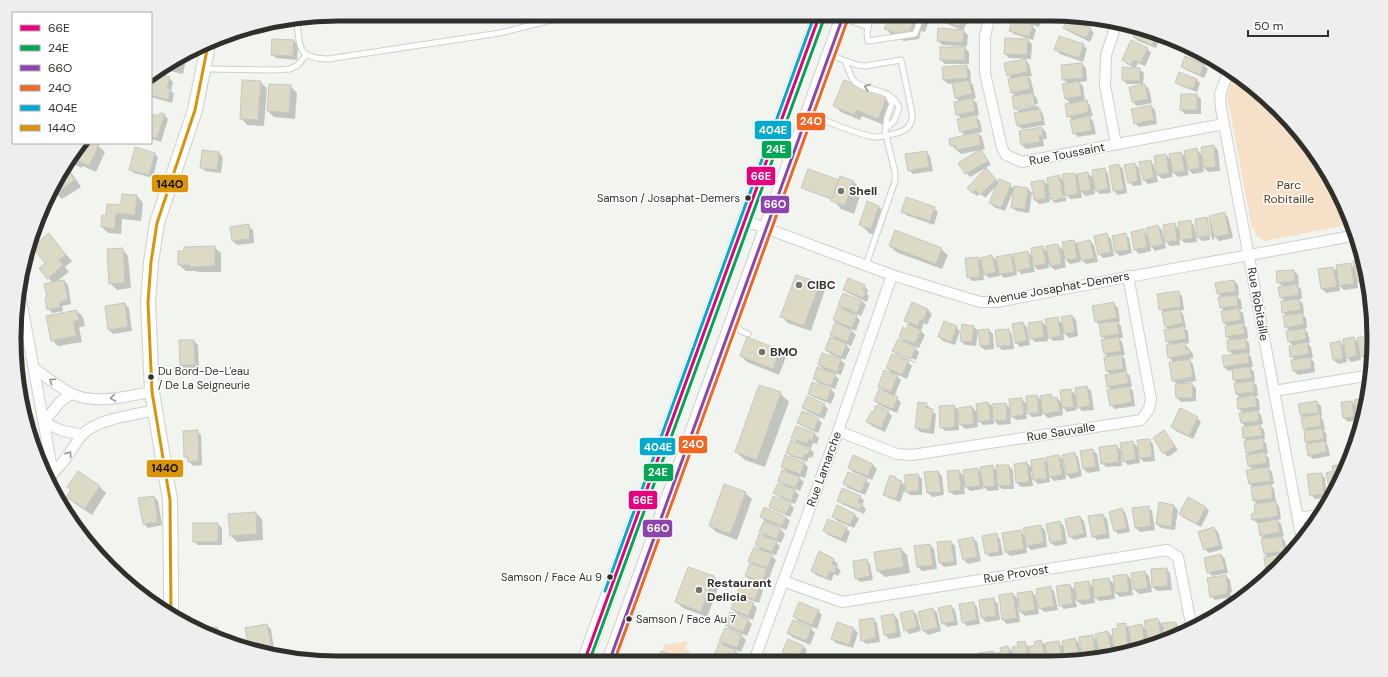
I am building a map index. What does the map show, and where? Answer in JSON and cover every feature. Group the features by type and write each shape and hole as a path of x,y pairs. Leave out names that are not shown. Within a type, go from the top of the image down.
{"street":[{"path":"586,656 746,221 817,21"},
{"path":"611,656 841,21"},
{"name":"Rue Toussaint","path":"989,21 985,36 985,73 1002,148 1006,155 1022,162 1224,124"},
{"path":"1115,28 1106,55 1105,86 1116,144"},
{"path":"171,608 170,500 152,392 148,302 152,254 157,223 195,110 207,50"},
{"name":"Rue Robitaille","path":"1226,75 1220,94 1224,124 1301,532"},
{"name":"Avenue Josaphat-Demers","path":"746,221 892,275 980,302 997,302 1128,276 1249,256 1350,236"},
{"name":"Rue Lamarche","path":"756,656 838,432 892,275"},
{"name":"Rue Sauvalle","path":"838,432 896,454 912,455 1141,420 1149,409 1151,399 1128,276"},
{"path":"23,309 44,422 49,469"},
{"path":"34,368 71,394 90,400 102,400 152,392"},
{"path":"1274,391 1364,376"},
{"path":"44,422 60,402 71,394"},
{"path":"52,474 60,467 83,434 93,427 108,421 155,410"},
{"path":"44,422 59,430 83,434"},
{"path":"1298,518 1312,516"},
{"name":"Rue Provost","path":"783,581 842,602 1167,550 1178,557 1191,623"}],"lane":[{"path":"298,24 300,45 306,55 321,59 345,57 500,33 548,21"},
{"path":"854,21 868,27"},
{"path":"870,21 867,33 868,41 915,34 920,21"},
{"path":"204,69 290,69 298,65 306,55"},
{"path":"808,114 865,135 876,137 904,131 910,125 912,113 901,60 865,66 829,55"},
{"path":"845,61 851,76 856,83 887,94 897,102 899,108 894,121 886,128"},
{"path":"866,265 895,182 895,172 886,135 887,117 892,104 887,94"},
{"path":"732,321 741,331 748,334"}],"green space":[{"name":"Parc Robitaille","path":"1232,79 1259,100 1288,129 1313,162 1324,180 1346,225 1265,241 1257,237 1254,229 1252,229 1227,95"},
{"path":"688,641 685,649 690,651 688,656 669,656 669,654 662,651 664,645"}],"building":[{"path":"887,21 918,21 916,25 913,23 910,31 895,33 884,29"},
{"path":"945,21 962,21 959,27"},
{"path":"1012,21 1019,21 1033,25 1029,37 1009,31"},
{"path":"1027,21 1036,21 1035,24"},
{"path":"1066,22 1081,23 1091,28 1086,38 1063,28"},
{"path":"938,28 964,30 963,43 937,41"},
{"path":"1135,33 1154,39 1152,45 1133,37"},
{"path":"1059,36 1084,44 1079,58 1054,50"},
{"path":"1005,38 1028,39 1027,55 1004,54"},
{"path":"272,39 294,40 293,56 271,55"},
{"path":"1131,40 1148,48 1141,63 1134,60 1131,65 1122,60"},
{"path":"940,47 965,47 965,60 940,60"},
{"path":"1185,56 1204,64 1200,75 1181,67"},
{"path":"1026,59 1028,72 1007,76 1004,63"},
{"path":"1082,63 1083,78 1062,80 1061,65"},
{"path":"967,65 968,78 943,80 942,67"},
{"path":"1122,67 1140,68 1140,81 1122,80"},
{"path":"1179,72 1197,79 1193,89 1175,83"},
{"path":"162,75 170,77 167,88 171,89 168,100 152,95 152,82"},
{"path":"1028,75 1030,89 1011,93 1008,79"},
{"path":"242,80 261,81 258,120 240,119"},
{"path":"844,80 887,96 878,119 856,110 854,115 833,106"},
{"path":"969,80 972,94 955,98 952,83"},
{"path":"1079,81 1082,96 1065,99 1062,84"},
{"path":"269,84 291,85 289,113 267,111"},
{"path":"1145,84 1148,99 1132,102 1129,87"},
{"path":"1033,93 1035,106 1014,109 1012,96"},
{"path":"1181,94 1197,94 1197,110 1180,110"},
{"path":"973,98 975,111 956,115 954,102"},
{"path":"1087,100 1089,112 1067,117 1065,104"},
{"path":"1151,105 1154,120 1134,124 1131,109"},
{"path":"1040,109 1042,121 1017,126 1014,113"},
{"path":"160,113 165,114 157,138 152,137 152,114 159,116"},
{"path":"976,115 979,128 960,132 957,119"},
{"path":"1089,116 1092,130 1073,134 1070,120"},
{"path":"1042,127 1043,135 1039,136 1040,142 1021,145 1019,131"},
{"path":"978,132 981,145 956,150 955,145 950,146 949,139"},
{"path":"88,144 97,144 99,145 89,166 76,160"},
{"path":"1214,145 1216,167 1203,168 1201,147"},
{"path":"135,147 155,153 149,175 129,170"},
{"path":"1197,148 1200,168 1188,170 1184,151"},
{"path":"981,149 988,161 965,174 958,163"},
{"path":"202,150 219,152 217,170 200,168"},
{"path":"927,151 929,167 908,171 905,154"},
{"path":"1181,152 1185,171 1173,173 1169,154"},
{"path":"1166,154 1169,173 1157,175 1154,156"},
{"path":"1151,160 1154,178 1143,180 1139,162"},
{"path":"1135,163 1138,181 1128,183 1124,165"},
{"path":"1119,164 1124,190 1113,191 1109,166"},
{"path":"986,168 996,179 980,195 976,190 972,193 967,188"},
{"path":"1105,168 1108,189 1095,191 1092,170"},
{"path":"808,169 839,180 832,199 801,188"},
{"path":"69,171 75,180 57,193"},
{"path":"1088,172 1091,190 1080,192 1077,174"},
{"path":"1075,173 1078,194 1065,196 1062,174"},
{"path":"1059,175 1063,197 1050,199 1047,178"},
{"path":"840,176 854,181 845,206 831,201"},
{"path":"999,179 1011,184 1001,208 989,203"},
{"path":"1044,180 1046,199 1034,200 1031,182"},
{"path":"1014,186 1028,188 1025,209 1011,208"},
{"path":"122,194 137,195 135,215 116,213 115,229 101,227 102,215 106,216 107,204 121,205"},
{"path":"906,197 935,207 930,221 901,212"},
{"path":"867,201 879,206 871,229 859,225"},
{"path":"1225,212 1229,234 1214,237 1209,216"},
{"path":"1207,217 1210,236 1197,238 1195,219"},
{"path":"1191,220 1193,238 1180,240 1178,222"},
{"path":"1175,223 1177,241 1165,242 1163,225"},
{"path":"249,224 250,239 232,241 230,227"},
{"path":"1158,225 1163,244 1150,247 1146,228"},
{"path":"1144,229 1147,247 1134,250 1131,232"},
{"path":"895,230 942,248 936,264 889,246"},
{"path":"49,233 66,255 59,260 63,265 47,279 39,268 45,263 34,249 36,244"},
{"path":"1107,233 1111,252 1098,255 1094,236"},
{"path":"1126,233 1129,250 1115,252 1112,236"},
{"path":"1074,240 1077,259 1065,260 1062,242"},
{"path":"1090,240 1094,258 1081,261 1077,243"},
{"path":"1058,244 1062,264 1050,266 1046,246"},
{"path":"215,246 215,266 190,267 190,265 178,265 178,251 184,251 184,247"},
{"path":"1043,246 1046,264 1033,266 1031,248"},
{"path":"123,248 125,283 109,284 107,249"},
{"path":"1028,251 1031,268 1016,271 1013,254"},
{"path":"1011,254 1014,272 999,274 996,257"},
{"path":"992,255 996,272 984,275 980,258"},
{"path":"978,257 980,277 967,278 965,258"},
{"path":"1353,261 1357,261 1362,281 1357,282"},
{"path":"1351,263 1354,284 1339,286 1336,265"},
{"path":"1333,267 1337,287 1321,289 1318,269"},
{"path":"1294,270 1295,281 1277,283 1276,271"},
{"path":"796,275 820,283 804,326 780,317"},
{"path":"848,278 865,285 863,290 866,292 863,298 843,290"},
{"path":"64,280 68,300 59,302 60,307 47,310 45,298 47,297 44,284"},
{"path":"1234,280 1236,292 1217,294 1215,283"},
{"path":"1297,284 1299,295 1280,298 1278,287"},
{"path":"1179,291 1181,307 1159,310 1157,294"},
{"path":"843,293 862,301 857,313 838,305"},
{"path":"1237,295 1238,306 1220,308 1218,297"},
{"path":"1299,299 1301,310 1282,313 1281,301"},
{"path":"912,302 928,309 923,321 920,320 918,326 904,321"},
{"path":"1114,302 1117,318 1095,322 1092,306"},
{"path":"125,303 128,327 108,330 105,306"},
{"path":"838,307 857,315 852,328 833,320"},
{"path":"1239,308 1241,320 1223,323 1221,311"},
{"path":"1180,309 1183,323 1165,327 1162,312"},
{"path":"77,310 79,320 74,321 76,336 51,341 46,316"},
{"path":"1302,313 1304,324 1285,328 1283,316"},
{"path":"1072,315 1075,332 1064,334 1061,317"},
{"path":"1058,317 1061,336 1048,338 1045,319"},
{"path":"944,321 957,326 951,342 938,337"},
{"path":"1042,321 1044,337 1030,339 1028,323"},
{"path":"1117,321 1119,334 1101,337 1099,323"},
{"path":"835,322 852,330 847,342 830,335"},
{"path":"1023,322 1027,341 1015,343 1012,324"},
{"path":"1243,323 1245,334 1226,337 1225,326"},
{"path":"908,324 921,330 915,344 899,337 903,327 906,329"},
{"path":"962,324 974,326 972,342 960,341"},
{"path":"1184,326 1186,339 1166,342 1164,330"},
{"path":"1305,328 1306,339 1288,342 1286,331"},
{"path":"989,329 990,345 980,346 978,330"},
{"path":"1009,329 1011,345 997,347 995,330"},
{"path":"1367,336 1366,355 1360,356 1357,338"},
{"path":"747,337 780,350 773,369 740,356"},
{"path":"830,337 847,344 841,357 825,350"},
{"path":"1119,337 1121,351 1104,354 1101,340"},
{"path":"1354,337 1357,356 1346,358 1343,339"},
{"path":"1246,338 1247,349 1228,351 1227,340"},
{"path":"898,339 916,347 911,359 892,351"},
{"path":"179,340 194,340 195,365 180,365"},
{"path":"1341,341 1343,359 1333,360 1330,343"},
{"path":"1185,342 1186,350 1189,349 1190,354 1168,358 1166,345"},
{"path":"1307,342 1309,354 1290,357 1289,346"},
{"path":"1248,352 1249,363 1224,367 1222,356"},
{"path":"822,353 841,359 837,372 818,365"},
{"path":"892,354 909,361 902,375 886,368"},
{"path":"1122,354 1123,369 1106,371 1104,357"},
{"path":"1310,357 1312,368 1293,371 1291,360"},
{"path":"1190,359 1193,377 1172,381 1169,362"},
{"path":"817,367 836,374 831,386 813,379"},
{"path":"1250,367 1252,378 1233,380 1232,369"},
{"path":"884,370 898,375 891,392 878,387"},
{"path":"1126,371 1129,383 1107,387 1105,375"},
{"path":"1253,381 1254,392 1236,394 1234,383"},
{"path":"812,382 831,389 827,401 808,394"},
{"path":"1192,383 1193,398 1176,398 1175,384"},
{"path":"759,385 781,392 757,460 735,452"},
{"path":"1087,386 1090,406 1077,408 1075,388"},
{"path":"1129,386 1132,402 1110,406 1107,390"},
{"path":"879,389 898,397 893,409 874,401"},
{"path":"1071,389 1074,407 1062,408 1060,390"},
{"path":"1051,394 1052,398 1057,397 1060,411 1043,414 1040,396"},
{"path":"1037,395 1039,413 1027,414 1026,396"},
{"path":"1255,395 1257,407 1238,409 1237,398"},
{"path":"807,396 825,404 820,415 802,408"},
{"path":"1022,398 1024,415 1011,417 1009,399"},
{"path":"1361,399 1357,417 1354,400"},
{"path":"1317,401 1319,413 1300,415 1298,404"},
{"path":"1352,401 1354,417 1343,418 1341,402"},
{"path":"918,402 927,403 926,408 933,409 930,430 915,428"},
{"path":"988,402 991,420 978,422 976,404"},
{"path":"1006,403 1007,420 993,421 992,404"},
{"path":"876,405 889,411 881,428 866,422"},
{"path":"954,405 955,427 940,428 939,406"},
{"path":"972,406 974,424 960,425 958,408"},
{"path":"1180,408 1198,417 1189,436 1171,427"},
{"path":"1258,410 1259,421 1241,423 1239,413"},
{"path":"802,411 819,418 814,430 797,423"},
{"path":"1320,414 1321,426 1303,429 1301,417"},
{"path":"1260,424 1262,436 1243,438 1242,427"},
{"path":"796,426 815,433 812,441 809,439 807,444 791,438"},
{"path":"1322,428 1324,439 1305,442 1304,431"},
{"path":"198,430 199,461 188,462 188,457 184,457 183,431"},
{"path":"1164,430 1175,446 1163,454 1153,438"},
{"path":"1263,438 1264,449 1246,453 1244,441"},
{"path":"1150,439 1152,457 1139,458 1137,440"},
{"path":"791,440 811,448 808,455 805,454 803,459 786,453"},
{"path":"1133,441 1136,459 1123,462 1120,443"},
{"path":"1325,441 1327,452 1308,456 1306,444"},
{"path":"1117,445 1119,462 1101,464 1099,447"},
{"path":"1093,449 1096,467 1083,469 1080,451"},
{"path":"1075,452 1079,472 1066,475 1062,455"},
{"path":"1265,452 1267,463 1248,466 1246,455"},
{"path":"785,455 805,463 800,474 781,467"},
{"path":"853,455 873,464 868,476 848,468"},
{"path":"1059,455 1062,475 1049,477 1046,457"},
{"path":"1044,458 1047,479 1033,480 1031,460"},
{"path":"1027,462 1029,482 1016,483 1014,464"},
{"path":"993,465 995,486 983,487 980,467"},
{"path":"996,465 1009,465 1011,485 997,486"},
{"path":"1338,465 1339,469 1329,488 1326,473 1333,471 1332,466"},
{"path":"1268,467 1271,481 1249,484 1246,470"},
{"path":"978,468 980,486 965,487 963,470"},
{"path":"782,470 800,477 795,488 778,481"},
{"path":"959,470 961,490 949,492 947,471"},
{"path":"78,471 100,486 85,509 66,497 71,490 67,487"},
{"path":"938,471 941,492 927,493 924,472"},
{"path":"848,472 867,479 861,492 843,484"},
{"path":"1322,473 1324,494 1310,496 1307,474"},
{"path":"918,474 919,491 905,492 905,475"},
{"path":"890,475 896,477 895,479 902,481 896,499 883,495"},
{"path":"778,483 795,490 791,501 773,493"},
{"path":"724,484 746,492 730,534 709,526"},
{"path":"1271,484 1273,498 1253,501 1251,487"},
{"path":"842,488 861,496 858,502 863,504 860,510 837,501"},
{"path":"154,496 158,522 143,524 138,498"},
{"path":"773,496 791,503 786,514 769,507"},
{"path":"1188,497 1206,507 1197,524 1179,514"},
{"path":"1276,501 1278,516 1252,520 1251,514 1255,513 1254,504"},
{"path":"1159,502 1174,505 1171,527 1156,524"},
{"path":"837,505 855,514 850,525 832,517"},
{"path":"1149,506 1151,526 1135,528 1132,508"},
{"path":"764,507 786,517 782,526 760,517"},
{"path":"1122,508 1127,528 1114,531 1109,512"},
{"path":"256,512 257,534 230,536 228,514"},
{"path":"1103,514 1107,534 1092,537 1088,516"},
{"path":"1080,516 1084,534 1069,537 1065,519"},
{"path":"828,519 847,527 841,539 823,531"},
{"path":"1277,519 1280,532 1260,536 1258,523"},
{"path":"764,521 781,529 777,539 759,532"},
{"path":"1060,521 1063,540 1050,543 1046,524"},
{"path":"193,523 218,523 218,542 193,542"},
{"path":"1041,525 1044,543 1026,546 1023,528"},
{"path":"1214,527 1220,545 1204,550 1198,532"},
{"path":"1021,530 1024,549 1005,552 1002,533"},
{"path":"997,533 999,552 985,554 982,536"},
{"path":"759,534 777,541 772,552 755,545"},
{"path":"1282,536 1284,551 1264,554 1261,539"},
{"path":"973,537 978,557 963,560 958,540"},
{"path":"951,541 954,562 939,563 937,542"},
{"path":"930,544 933,565 917,567 914,546"},
{"path":"754,547 773,555 767,568 748,561"},
{"path":"901,548 904,567 877,571 874,552"},
{"path":"819,551 834,559 832,564 837,566 834,573 830,571 827,578 811,571"},
{"path":"1221,554 1225,569 1207,573 1204,558"},
{"path":"1282,554 1266,571 1264,557"},
{"path":"867,559 870,576 855,579 853,561"},
{"path":"750,563 767,569 762,582 745,576"},
{"path":"688,567 714,576 701,612 675,602"},
{"path":"1167,568 1168,586 1152,587 1151,569"},
{"path":"1145,571 1148,588 1134,590 1131,573"},
{"path":"1127,574 1129,592 1115,593 1113,576"},
{"path":"1226,575 1228,589 1227,594 1210,597 1207,578"},
{"path":"1109,578 1112,595 1094,598 1092,580"},
{"path":"742,580 760,586 755,600 737,593"},
{"path":"1089,581 1091,599 1077,601 1074,583"},
{"path":"1070,584 1073,604 1059,606 1056,586"},
{"path":"1051,586 1054,606 1039,609 1036,589"},
{"path":"1032,591 1035,610 1020,612 1017,593"},
{"path":"1013,593 1017,618 1002,620 999,595"},
{"path":"736,596 754,603 748,616 731,609"},
{"path":"994,598 996,616 981,618 979,600"},
{"path":"799,602 819,610 812,625 793,617"},
{"path":"974,602 977,620 962,623 959,604"},
{"path":"951,605 955,621 942,624 938,608"},
{"path":"933,608 938,628 923,631 918,612"},
{"path":"913,610 917,627 904,631 900,613"},
{"path":"730,612 749,619 743,632 725,625"},
{"path":"894,614 897,633 884,635 881,616"},
{"path":"874,618 876,638 861,641 859,620"},
{"path":"1158,618 1161,636 1148,640 1144,621"},
{"path":"793,620 812,628 806,641 787,633"},
{"path":"837,622 854,628 849,645 831,639"},
{"path":"1176,622 1177,629 1164,635 1162,623"},
{"path":"1126,623 1128,646 1114,649 1112,629 1118,628 1117,624"},
{"path":"267,624 271,645 262,647 248,643 245,628"},
{"path":"1142,624 1144,641 1131,645 1128,627"},
{"path":"217,627 217,632 217,632 208,628"},
{"path":"725,628 742,635 737,648 719,641"},
{"path":"1108,631 1112,650 1099,652 1095,634"},
{"path":"1093,635 1095,652 1082,654 1079,637"},
{"path":"1075,638 1079,654 1064,655 1062,641"},
{"path":"788,639 804,646 799,656 791,656 782,652"},
{"path":"1041,640 1045,656 1030,656 1028,647 1035,645 1034,642"},
{"path":"1025,641 1028,656 1013,656 1012,647 1018,646 1017,642"},
{"path":"1059,641 1061,655 1047,656 1045,643"},
{"path":"719,643 736,650 734,656 714,655"},
{"path":"1008,646 1010,656 996,656 996,653 1001,652 1000,648"},
{"path":"661,651 669,654 669,656 654,656 655,654 659,655"},
{"path":"994,651 994,656 978,656 978,653"}],"transit line":[{"name":"404E","path":"605,591 812,21"},
{"name":"66E","path":"586,656 817,21"},
{"name":"24E","path":"591,656 823,21"},
{"name":"66O","path":"611,656 841,21"},
{"name":"24O","path":"616,656 847,21"},
{"name":"144O","path":"171,607 170,500 152,392 148,302 151,262 157,223 195,110 207,50"}],"place":[{"name":"Shell","path":"841,191"},
{"name":"Samson / Josaphat-Demers","path":"748,198"},
{"name":"CIBC","path":"799,285"},
{"name":"BMO","path":"762,352"},
{"name":"Du Bord-De-L'eau / De La Seigneurie","path":"151,377"},
{"name":"Samson / Face Au 9","path":"610,577"},
{"name":"Restaurant Delicia","path":"699,590"},
{"name":"Samson / Face Au 7","path":"629,619"}]}
